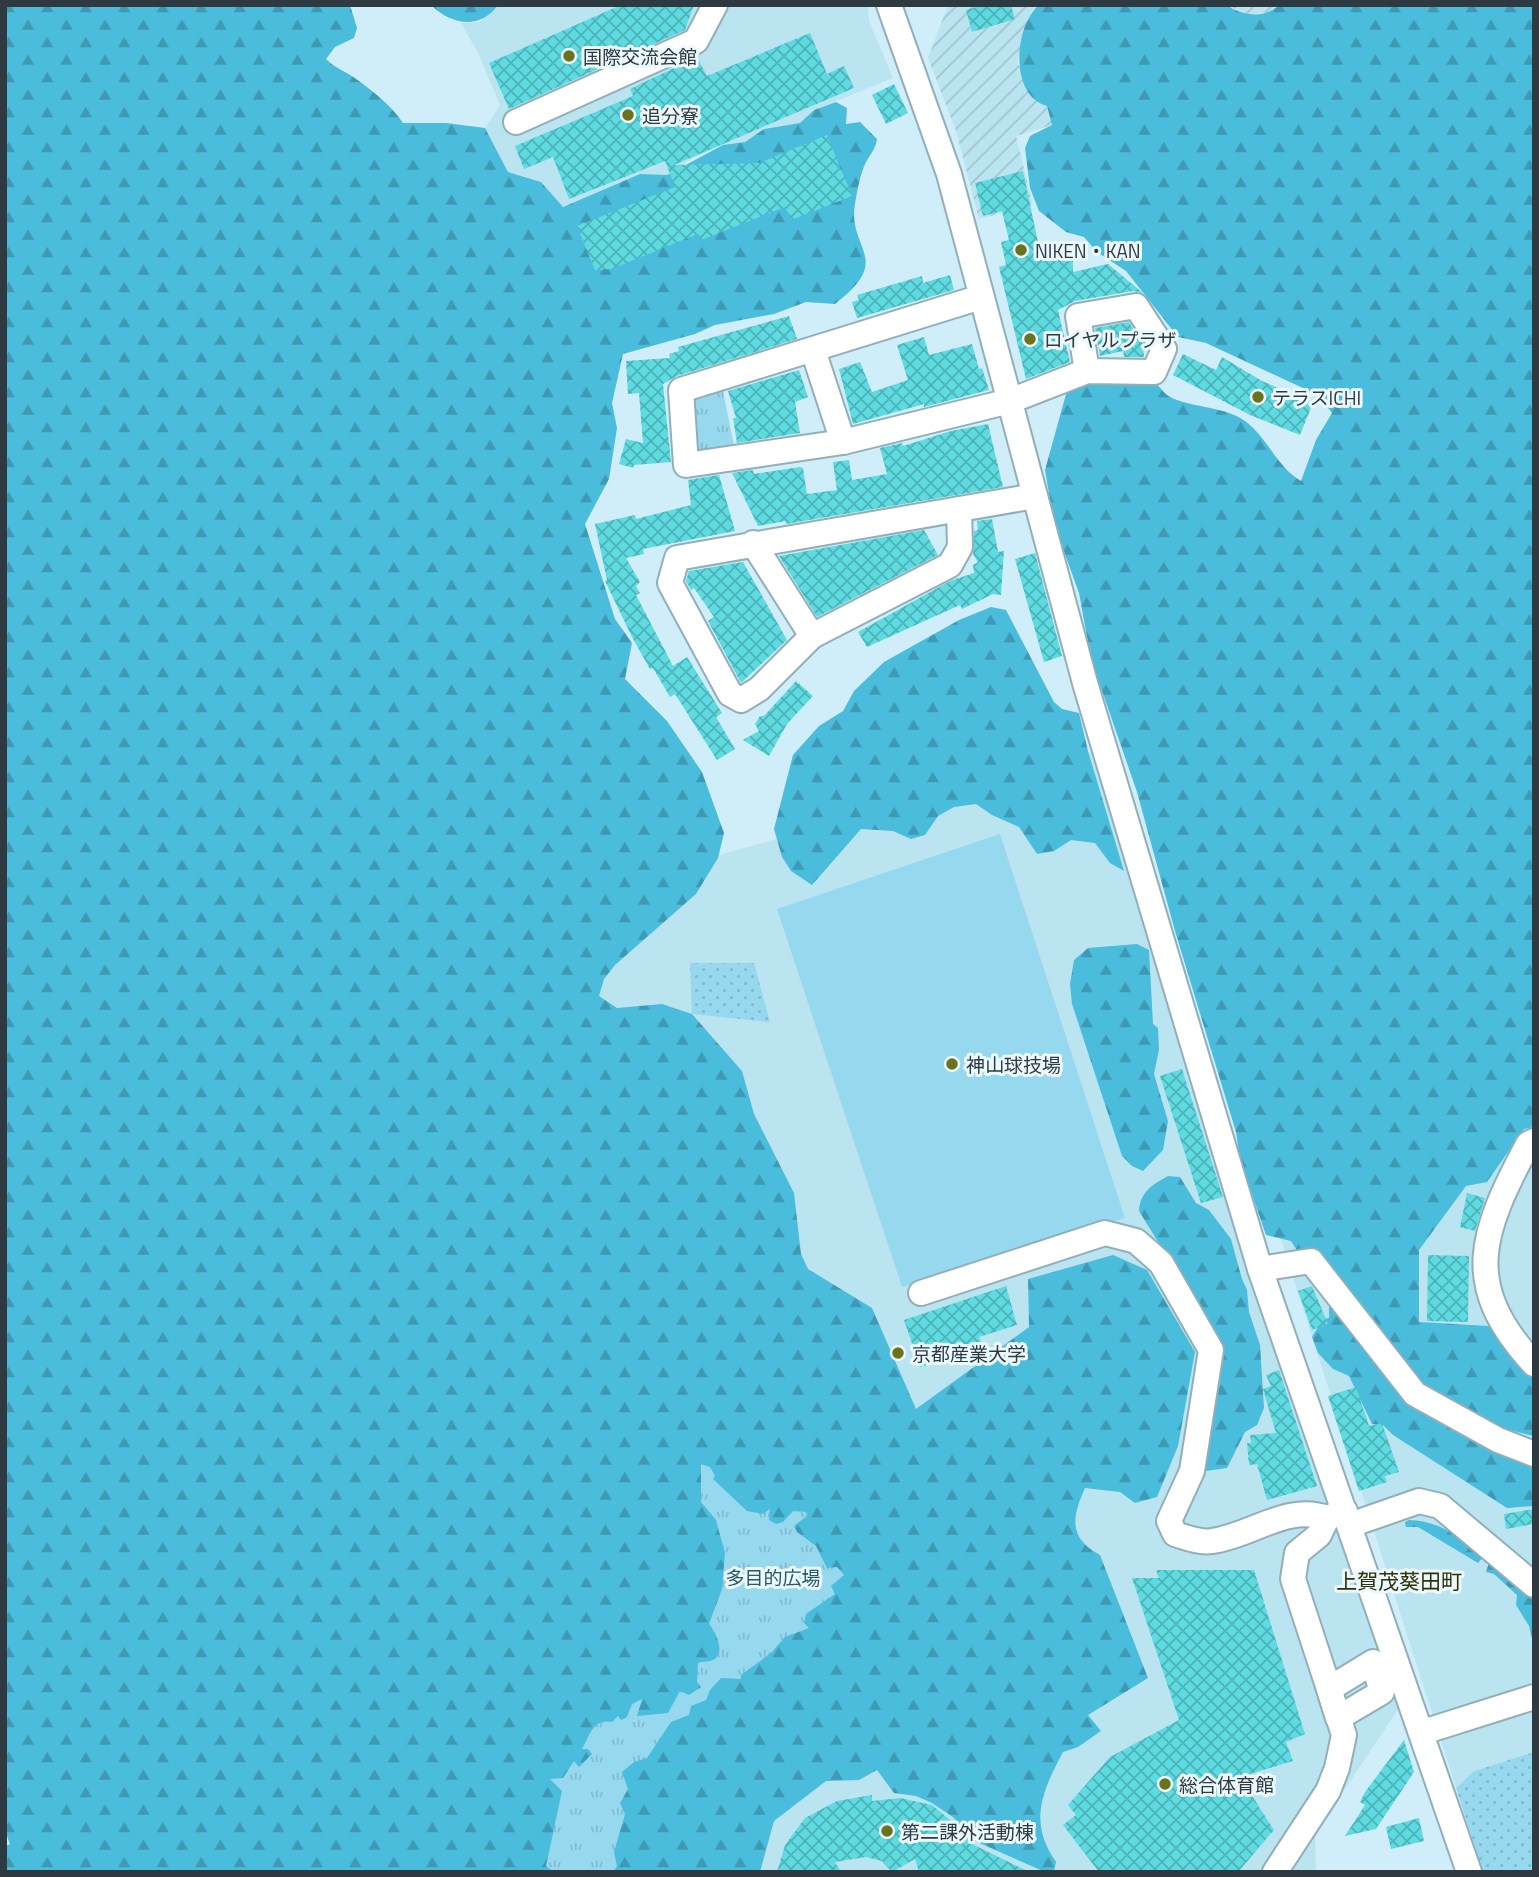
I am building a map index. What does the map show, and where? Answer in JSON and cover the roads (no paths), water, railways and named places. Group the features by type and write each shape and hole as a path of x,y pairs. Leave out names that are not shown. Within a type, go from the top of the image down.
{"street":[{"path":"516,122 696,41 715,5"},
{"path":"889,5 937,133 1104,749 1260,1269 1341,1518 1423,1732 1469,1872"},
{"path":"981,297 681,390 686,465 844,442 1010,401 1087,371"},
{"path":"813,350 844,442"},
{"path":"959,509 960,547 950,565 812,636 759,689 741,700 730,694 670,583 677,558 753,543 1035,496"},
{"path":"753,543 812,636"},
{"path":"1534,1141 1528,1144 1525,1170 1494,1217 1485,1253 1486,1290 1508,1336 1534,1364"},
{"path":"921,1293 1105,1233 1136,1241 1161,1263 1210,1350 1192,1471 1169,1521 1175,1534 1212,1542 1284,1517 1314,1513 1341,1518 1419,1501 1440,1506 1534,1585"},
{"path":"1260,1269 1311,1261 1415,1394 1498,1440 1534,1454"},
{"path":"1275,1872 1328,1791 1338,1768 1344,1735 1293,1579 1297,1553 1341,1518"},
{"path":"1329,1689 1373,1662 1382,1692 1338,1718"},
{"path":"1423,1732 1534,1698"}],"place":[{"name":"国際交流会館","path":"569,56"},
{"name":"追分寮","path":"628,115"},
{"name":"NIKEN・KAN","path":"1021,250"},
{"name":"ロイヤルプラザ","path":"1030,339"},
{"name":"テラスICHI","path":"1258,397"},
{"name":"神山球技場","path":"952,1064"},
{"name":"京都産業大学","path":"898,1353"},
{"name":"総合体育館","path":"1165,1784"},
{"name":"第二課外活動棟","path":"887,1831"}],"district":[{"name":"上賀茂葵田町","path":"1399,1581"}],"park label":[{"name":"多目的広場","path":"773,1577"}]}
